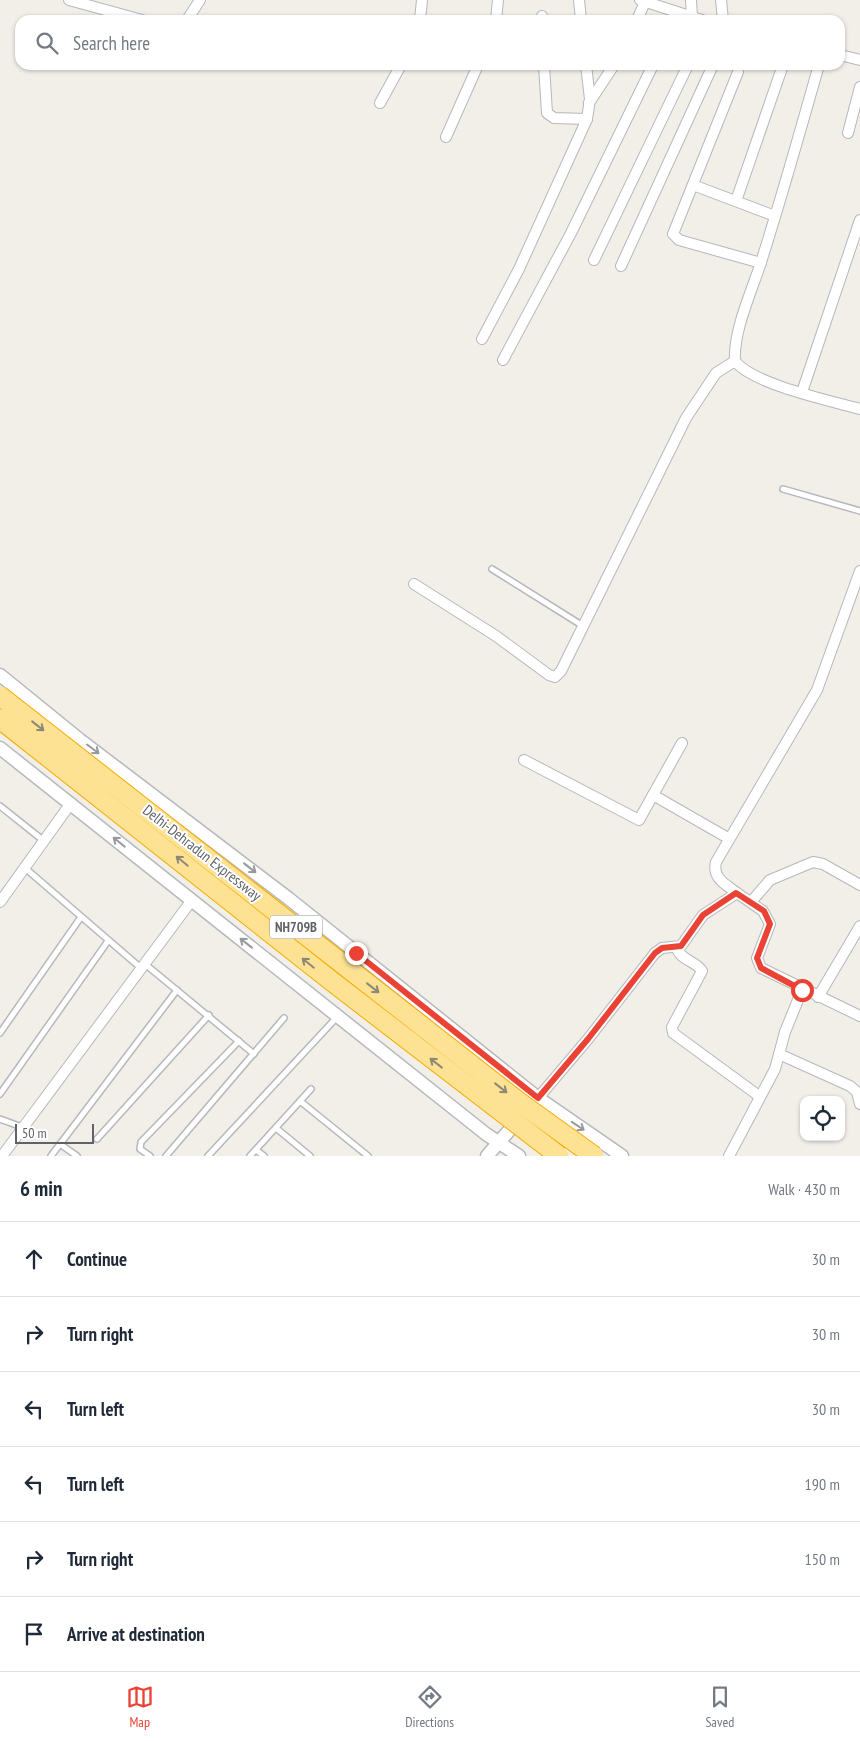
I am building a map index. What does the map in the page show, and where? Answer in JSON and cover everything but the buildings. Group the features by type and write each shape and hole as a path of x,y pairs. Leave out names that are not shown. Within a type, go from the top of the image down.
{"highway":[{"name":"Delhi-Dehradun Expressway","path":"0,696 519,1102 594,1156"},
{"name":"Delhi-Dehradun Expressway","path":"0,719 334,983 559,1156"}],"street":[{"path":"69,0 124,15"},
{"path":"190,15 200,0"},
{"path":"420,15 422,0"},
{"path":"496,15 498,0"},
{"path":"579,0 581,15"},
{"path":"638,15 642,0 687,15"},
{"path":"691,0 696,15"},
{"path":"721,0 722,15"},
{"path":"845,56 860,60"},
{"path":"380,103 398,70"},
{"path":"446,137 476,70"},
{"path":"544,70 547,113 554,118 587,119"},
{"path":"482,339 519,269 587,119 590,103 587,70"},
{"path":"590,103 611,70"},
{"path":"503,360 571,233 651,70"},
{"path":"594,260 686,70"},
{"path":"621,266 711,70"},
{"path":"736,201 781,70"},
{"path":"735,361 738,337 818,70"},
{"path":"738,72 673,230 675,238 761,263"},
{"path":"848,133 860,87"},
{"path":"693,185 775,216"},
{"path":"802,392 860,220"},
{"path":"735,361 746,372 802,392 860,409"},
{"path":"414,584 496,636 552,677 555,677 561,671 686,418 716,373 735,361"},
{"path":"860,571 817,690 796,729 728,838 714,868 720,881 764,911 770,924 757,958 761,968 802,990 860,1016"},
{"path":"0,676 80,740 288,898 538,1098 622,1156"},
{"path":"524,760 636,819 642,817 682,743"},
{"path":"0,748 72,803 498,1142 519,1156"},
{"path":"653,795 728,838"},
{"path":"0,902 72,803"},
{"path":"752,902 770,880 813,862 823,864 860,885"},
{"path":"487,1156 588,1039 655,953 662,948 677,948 684,942 703,915 736,893"},
{"path":"2,1156 192,900"},
{"path":"818,997 860,926"},
{"path":"677,948 682,956 702,971 672,1027 673,1033 759,1096"},
{"path":"729,1156 759,1096 768,1084 785,1032 802,990"},
{"path":"779,1054 850,1086 857,1092 860,1104"}],"lane":[{"path":"783,489 860,511"},
{"path":"492,569 583,626"},
{"path":"0,806 45,841"},
{"path":"25,868 108,941 177,990 254,1054"},
{"path":"0,1033 81,917"},
{"path":"0,1094 108,941"},
{"path":"51,1156 177,990"},
{"path":"97,1139 208,1015"},
{"path":"208,1156 339,1016"},
{"path":"166,1156 284,1018"},
{"path":"150,1156 140,1149 141,1142 239,1041"},
{"path":"250,1156 311,1090"},
{"path":"300,1101 368,1156"},
{"path":"0,1119 22,1127"},
{"path":"276,1128 310,1156"},
{"path":"60,1144 77,1156"},
{"path":"256,1150 264,1156"}],"route":[{"path":"356,953 489,1057 538,1098 588,1039 655,953 662,948 677,948 681,946 703,915 736,893 752,902 768,916 770,928 757,958 761,968 802,990"}]}
